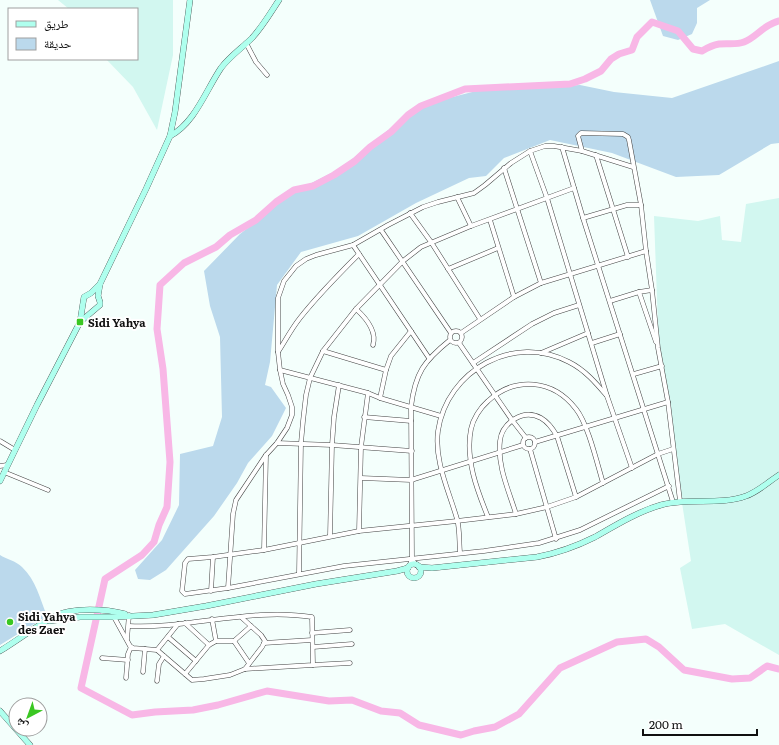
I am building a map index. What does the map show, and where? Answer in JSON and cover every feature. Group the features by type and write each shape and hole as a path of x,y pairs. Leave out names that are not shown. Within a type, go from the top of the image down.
{"main road":[{"path":"80,322 100,305 98,296 100,284 170,136 175,112 190,0"},
{"path":"170,136 182,127 201,103 221,68 258,30 279,0"},
{"path":"0,481 80,322 84,297 91,293 100,284"},
{"path":"91,293 98,296"},
{"path":"83,305 87,309 96,309"},
{"path":"0,651 49,620 80,614 153,615 316,584 408,570 417,566 432,568 549,555 567,549 637,514 660,505 676,502 734,499 746,496 779,475"},
{"path":"417,566 420,574"},
{"path":"408,570 414,578 432,568"},
{"path":"106,614 114,617 129,615"},
{"path":"0,711 30,745"}],"street":[{"path":"246,43 256,62 267,75"},
{"path":"582,151 578,138 579,134 623,134 628,137 641,205 658,348"},
{"path":"228,588 233,514 236,500 266,455 277,443 287,428 292,415 292,407 283,384 280,370 278,352 278,298 284,281 296,266 306,259 353,245 410,213 438,202 466,195 480,189 510,163 530,151 545,146 562,147 582,151 633,167"},
{"path":"562,147 658,454 676,502"},
{"path":"530,151 592,343 607,396 616,418 632,468"},
{"path":"596,155 628,257"},
{"path":"504,168 541,283"},
{"path":"299,574 301,443 306,395 310,378 323,350 356,309 403,261 415,252 431,242 490,220 517,208 574,188"},
{"path":"457,197 471,226"},
{"path":"583,218 627,205 641,205"},
{"path":"410,213 431,242 480,319"},
{"path":"490,220 514,297"},
{"path":"380,230 452,333"},
{"path":"353,245 429,358"},
{"path":"448,269 498,248"},
{"path":"461,333 514,297 541,283 646,251"},
{"path":"278,352 304,313 329,284 359,254"},
{"path":"610,301 652,290"},
{"path":"640,292 658,348 662,366 668,402 673,449 676,502"},
{"path":"473,363 532,324 554,313 579,305"},
{"path":"356,309 368,323 374,334 373,345"},
{"path":"380,398 386,370 395,350 411,331"},
{"path":"452,333 457,331 461,333"},
{"path":"408,570 412,558 411,407 413,389 418,376 429,358 450,340 452,333"},
{"path":"459,343 462,339 461,333"},
{"path":"541,353 588,333"},
{"path":"592,343 620,334"},
{"path":"450,340 454,343 459,343 512,420 526,438 531,438 535,442"},
{"path":"323,350 386,370"},
{"path":"460,552 457,521 442,470 438,443 441,416 458,386 476,368 504,355 541,353 569,362 585,372 607,396"},
{"path":"634,374 662,366"},
{"path":"280,370 368,393 441,416"},
{"path":"488,518 472,471 470,449 471,428 479,411 495,395 508,388 520,385 537,384 552,389 563,396 577,410 585,428 603,483"},
{"path":"330,536 332,444 339,385"},
{"path":"359,531 361,447 368,393"},
{"path":"535,442 668,402"},
{"path":"516,514 499,454 501,435 512,420 527,414 536,415 542,418 553,428 557,436 576,497"},
{"path":"364,417 411,421"},
{"path":"523,445 523,441 526,438"},
{"path":"0,441 15,450"},
{"path":"530,449 534,447 535,442"},
{"path":"277,443 332,444 412,451"},
{"path":"361,478 411,480 499,454 523,445"},
{"path":"523,445 530,449"},
{"path":"530,449 556,538"},
{"path":"669,486 580,530 527,546 460,552 344,566 211,591 185,594 182,591 186,560 264,550 359,531 488,518 547,507 576,497 658,454 673,449"},
{"path":"264,550 266,455"},
{"path":"0,466 7,465"},
{"path":"4,472 48,490"},
{"path":"211,591 213,557"},
{"path":"412,558 417,566"},
{"path":"127,640 129,615"},
{"path":"129,626 157,627 212,619 241,617 292,615 312,617 314,665"},
{"path":"114,617 131,648 126,678"},
{"path":"241,617 262,635 264,639 264,643 245,669"},
{"path":"212,619 216,641"},
{"path":"157,650 179,623"},
{"path":"185,623 209,645"},
{"path":"185,674 209,645 216,641 234,641 251,626"},
{"path":"312,633 350,630"},
{"path":"168,637 196,661"},
{"path":"264,643 312,640"},
{"path":"234,641 250,663"},
{"path":"313,647 352,644"},
{"path":"131,648 157,650 192,680 230,676 245,669 350,663"},
{"path":"143,672 145,649"},
{"path":"157,681 159,665 164,656"},
{"path":"102,658 128,660"}],"shaded area":[{"path":"58,0 173,0 173,55 157,130 133,87 107,60 138,60 138,8 68,8"},
{"path":"779,198 779,655 725,624 692,629 680,568 691,561 659,354 654,216 698,221 720,216 722,240 741,242 746,204"}],"green space":[{"path":"650,0 710,0 697,8 697,23 692,34 678,40 663,36"},
{"path":"779,61 779,143 771,144 719,175 676,177 612,153 550,140 504,158 486,176 469,178 416,203 358,236 301,252 277,285 270,362 265,385 271,387 286,408 272,436 248,463 237,483 214,516 166,570 150,580 138,579 135,570 162,540 179,505 180,454 213,446 222,417 220,337 210,306 204,271 240,234 292,193 341,168 418,106 476,91 580,85 614,92 672,98"},
{"path":"0,555 17,563 27,572 37,590 47,616 0,645"}],"waterway":[{"path":"779,21 769,25 744,42 717,44 702,51 693,49 678,31 652,22 637,37 632,50 619,54 611,59 601,71 585,79 570,84 465,89 421,106 408,115 391,132 370,147 355,161 334,175 313,186 294,190 276,202 256,220 230,235 216,247 184,263 160,285 157,329 163,369 170,462 167,507 159,525 154,542 142,555 105,579 81,688 132,715 193,710 218,705 267,691 329,701 352,700 381,711 400,713 419,725 461,735 495,727 519,714 560,668 617,642 646,639 659,647 684,670 732,679 750,678 767,666 779,669"}],"place":[{"name":"Sidi Yahya","path":"80,322"},
{"name":"Sidi Yahya des Zaer","path":"10,622"}]}
